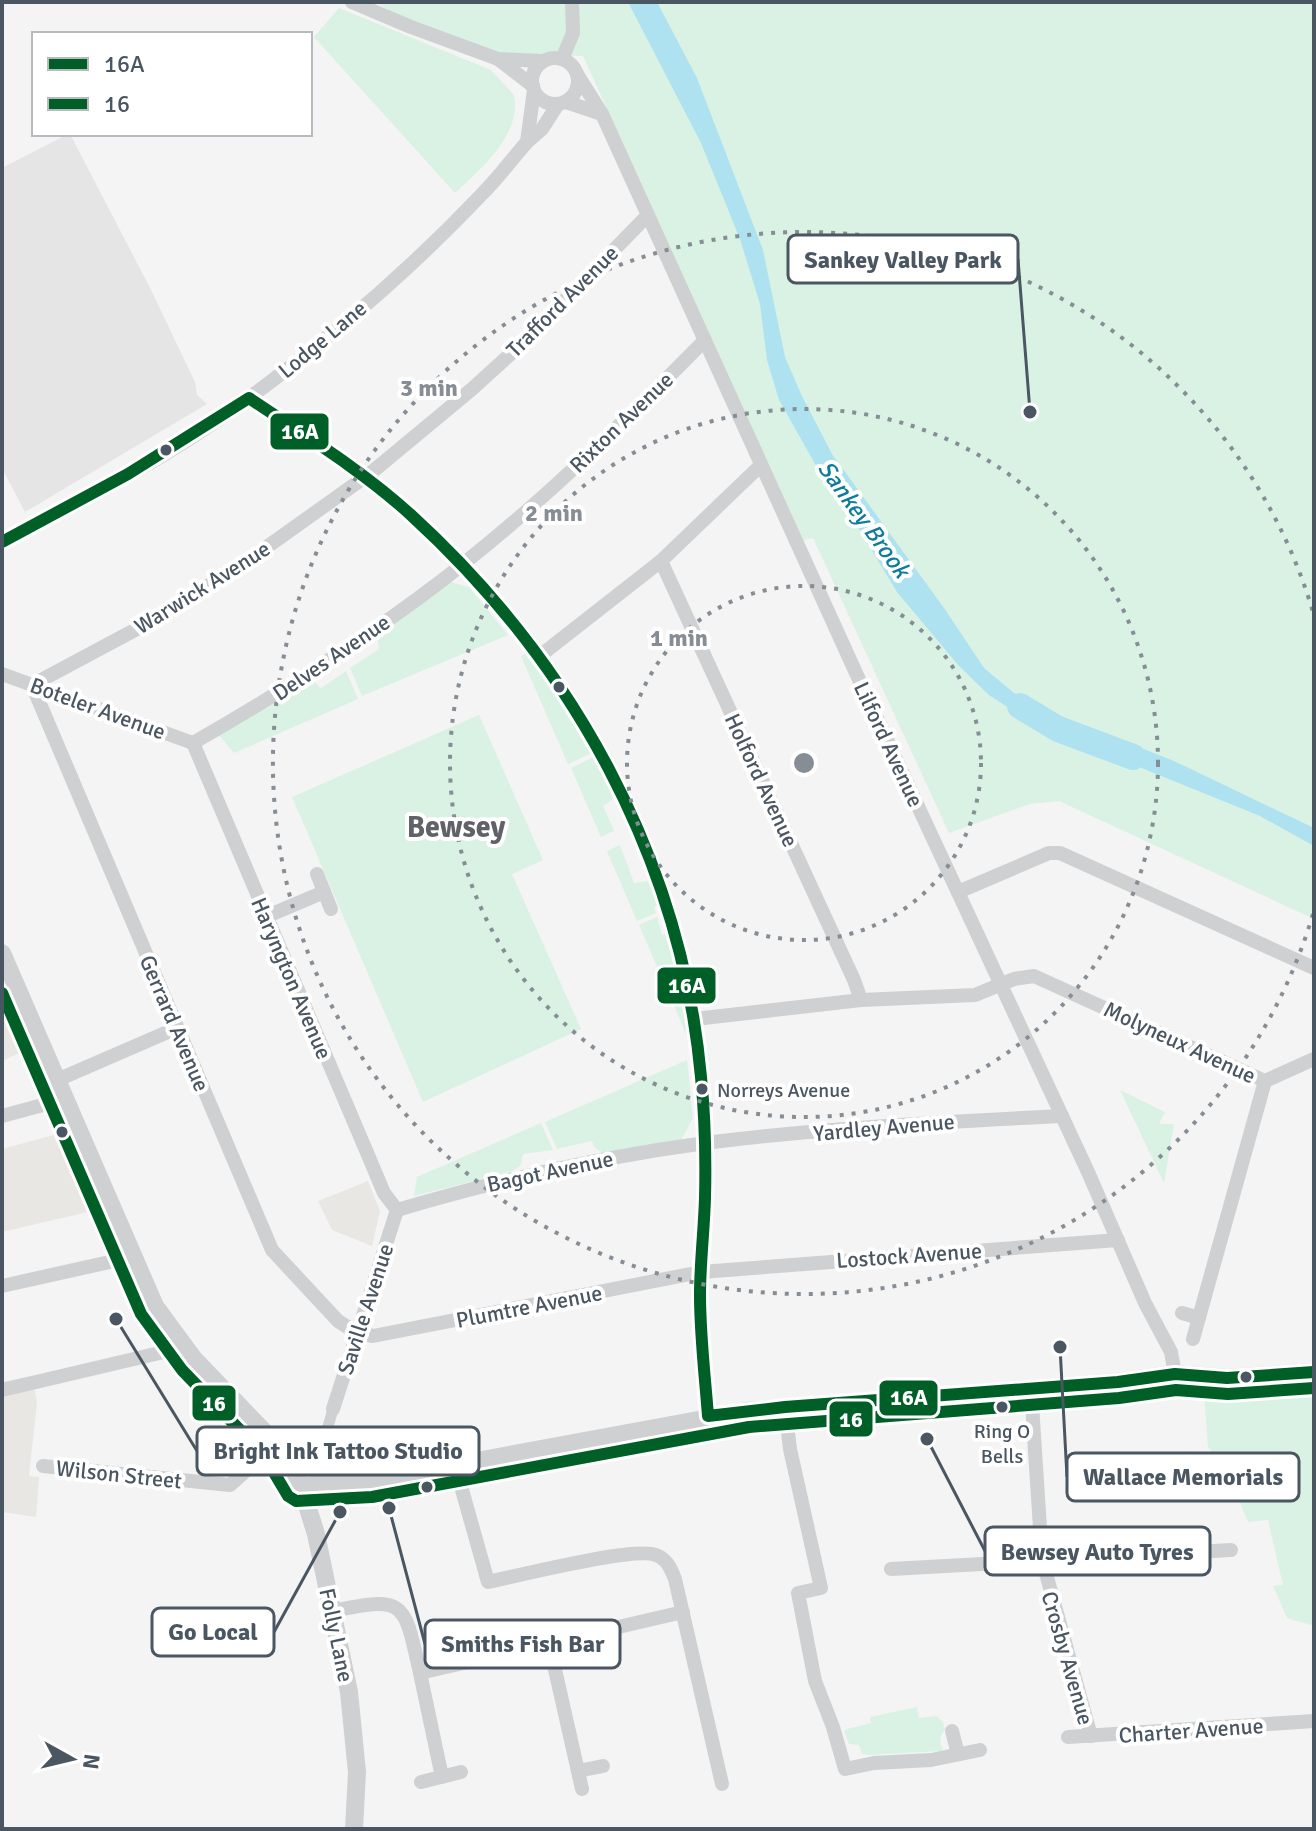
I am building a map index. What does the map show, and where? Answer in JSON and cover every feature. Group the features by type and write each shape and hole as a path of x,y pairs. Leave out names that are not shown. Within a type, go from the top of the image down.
{"street":[{"path":"352,2 498,59 562,59 577,74 577,87 562,103"},
{"path":"385,17 390,2"},
{"path":"562,59 573,33 572,2"},
{"path":"498,59 546,102 602,114"},
{"path":"527,142 534,72 543,61"},
{"name":"Lilford Avenue","path":"577,74 602,114 1145,1303 1171,1352 1175,1374"},
{"name":"Lodge Lane","path":"2,542 96,494 203,430 249,398 385,286 480,197 562,103"},
{"name":"Trafford Avenue","path":"364,477 516,349 648,215"},
{"name":"Rixton Avenue","path":"463,564 580,463 705,340"},
{"path":"249,398 364,477 410,514 463,564 541,655 619,783 661,885 680,948 695,1019 706,1143 701,1323 708,1416"},
{"path":"541,655 661,561 761,465"},
{"name":"Warwick Avenue","path":"32,685 161,616 250,559 364,477"},
{"name":"Holford Avenue","path":"661,561 861,1000"},
{"name":"Delves Avenue","path":"193,743 278,694 463,564"},
{"name":"Boteler Avenue","path":"2,674 193,743"},
{"name":"Gerrard Avenue","path":"32,685 272,1250 338,1321 357,1333"},
{"name":"Haryngton Avenue","path":"193,743 384,1193 397,1210"},
{"path":"958,892 1049,853 1060,853 1314,968"},
{"path":"317,874 331,909"},
{"path":"265,917 324,892"},
{"name":"Folly Lane","path":"2,953 155,1306 181,1343 276,1444 301,1486 314,1526 345,1664 354,1731 355,1823"},
{"name":"Molyneux Avenue","path":"1001,986 1024,977 1044,979 1265,1081 1193,1339"},
{"path":"695,1019 861,1000 975,995 1001,986"},
{"path":"57,1080 177,1028"},
{"path":"1265,1081 1314,1059"},
{"path":"2,1116 65,1099"},
{"name":"Yardley Avenue","path":"706,1143 886,1126 1062,1116"},
{"name":"Bagot Avenue","path":"397,1210 487,1184 706,1143"},
{"name":"Saville Avenue","path":"333,1409 397,1210"},
{"name":"Lostock Avenue","path":"701,1272 1118,1240"},
{"path":"2,1286 132,1257"},
{"name":"Plumtre Avenue","path":"357,1333 382,1336 701,1272"},
{"path":"1182,1313 1199,1318"},
{"path":"2,1390 168,1351 181,1343"},
{"path":"301,1486 369,1481 708,1416 785,1407 1143,1380 1175,1374 1227,1378 1314,1372"},
{"name":"Crosby Avenue","path":"1031,1389 1042,1559 1091,1736"},
{"path":"785,1407 790,1449 821,1588 798,1593 815,1681 845,1769 874,1763 931,1760 980,1750"},
{"path":"333,1409 324,1441 334,1461 335,1472"},
{"name":"Wilson Street","path":"43,1466 230,1485 276,1444"},
{"path":"455,1465 488,1582 633,1552 658,1555 670,1567 722,1784"},
{"path":"891,1569 1231,1550"},
{"path":"333,1611 373,1602 397,1608 407,1620 442,1777"},
{"path":"420,1673 683,1612"},
{"path":"549,1643 582,1789"},
{"name":"Charter Avenue","path":"1068,1737 1314,1721"},
{"path":"952,1731 958,1754"},
{"path":"578,1771 603,1766"},
{"path":"421,1782 461,1772"}],"shaded area":[{"path":"64,136 71,136 150,288 195,382 197,395 207,404 25,512 2,468 2,168"},
{"path":"2,995 26,1050 2,1061"},
{"path":"61,1133 92,1211 2,1232 2,1149"},
{"path":"368,1181 380,1211 372,1246 332,1230 318,1201"},
{"path":"32,1376 37,1403 29,1476 39,1477 36,1517 2,1512 2,1382"}],"green space":[{"path":"1314,2 1314,919 1059,801 1030,804 949,833 813,538 803,540 583,56 501,53 402,19 378,3"},
{"path":"339,8 491,70 514,95 515,110 506,137 487,162 455,193 314,37"},
{"path":"447,581 469,587 508,635 362,696 350,668 379,649 377,636"},
{"path":"529,653 574,717 594,752 568,764 521,656"},
{"path":"346,671 358,699 234,753 218,734 305,682 314,682 321,688"},
{"path":"479,715 543,860 512,874 581,1029 423,1102 292,797"},
{"path":"596,756 614,792 612,800 603,806 614,831 601,837 571,768"},
{"path":"620,845 634,883 649,881 660,905 654,907 656,913 637,921 607,851"},
{"path":"657,917 662,935 668,934 686,1009 690,1043 639,925"},
{"path":"687,1060 693,1118 680,1142 603,1153 595,1148 592,1141 557,1149 545,1122"},
{"path":"1120,1090 1165,1112 1159,1124 1174,1124 1164,1183"},
{"path":"541,1123 553,1150 523,1154 521,1165 513,1171 414,1196 417,1177"},
{"path":"1314,1388 1314,1626 1287,1618 1273,1586 1283,1585 1268,1520 1248,1522 1235,1491 1243,1490 1238,1455 1215,1456 1208,1447 1204,1393"},
{"path":"917,1707 919,1718 936,1716 943,1722 945,1730 940,1741 941,1751 868,1755 862,1754 859,1745 849,1744 844,1731 847,1729 871,1723 870,1717"}],"water":[{"name":"Sankey Brook","path":"628,2 657,2 697,78 763,250 785,357 832,454 984,668 1014,693 1048,711 1174,761 1314,828 1314,846 1260,816 1144,769 1096,743 1012,710 989,695 959,666 897,592 855,522 828,487 779,400 767,360 760,304 740,239 701,143"}],"waterway":[{"name":"Sankey Brook","path":"1020,706 1058,729 1133,757"}],"transit line":[{"name":"16A","path":"2,542 128,474 249,398 373,483 411,515 469,572 521,634 568,700 609,769 643,842 670,917 689,996 704,1122 705,1198 700,1295 708,1416 785,1407 1118,1382 1175,1374 1227,1378 1314,1372"},
{"name":"16","path":"2,993 141,1314 182,1370 263,1454 288,1496 296,1501 372,1497 749,1427 1119,1398 1176,1390 1228,1394 1314,1388"}],"place":[{"name":"Sankey Valley Park","path":"1030,412"},
{"name":"Norreys Avenue","path":"702,1089"},
{"name":"Bright Ink Tattoo Studio","path":"116,1319"},
{"name":"Wallace Memorials","path":"1060,1347"},
{"name":"Ring O Bells","path":"1002,1407"},
{"name":"Bewsey Auto Tyres","path":"927,1439"},
{"name":"Smiths Fish Bar","path":"389,1508"},
{"name":"Go Local","path":"340,1512"}],"district":[{"name":"Bewsey","path":"456,827"}]}
